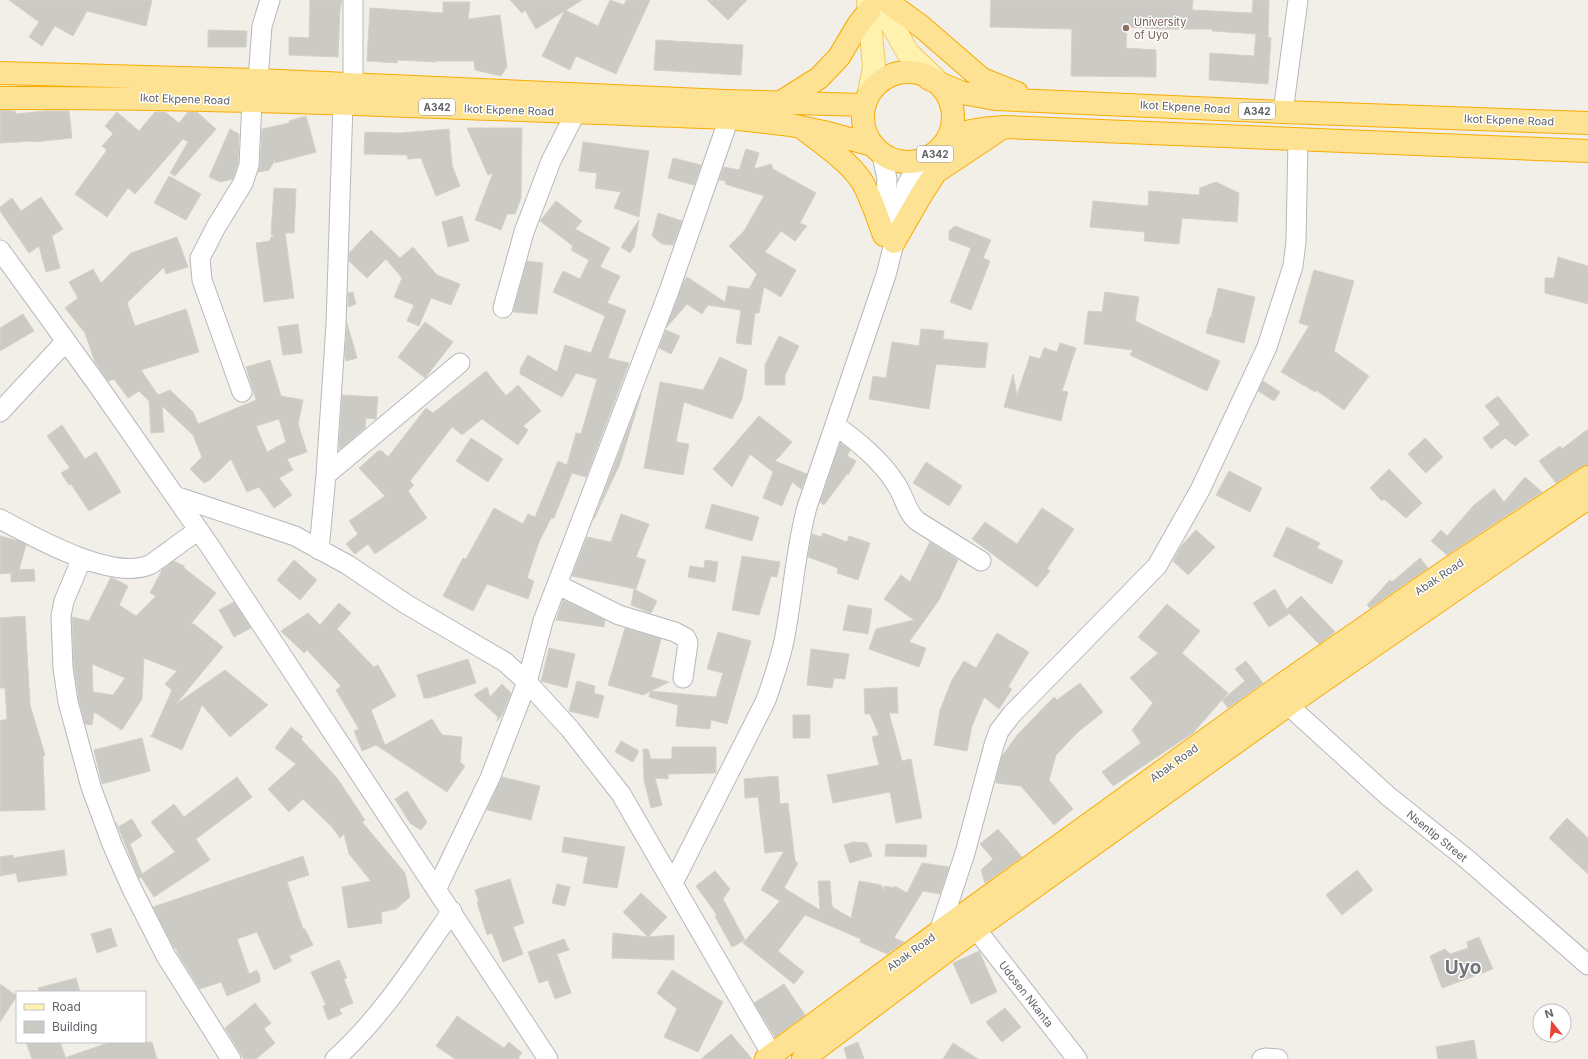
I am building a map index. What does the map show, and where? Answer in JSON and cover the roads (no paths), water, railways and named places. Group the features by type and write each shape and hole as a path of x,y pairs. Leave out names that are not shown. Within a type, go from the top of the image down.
{"highway":[{"path":"781,102 819,78 839,57 858,25 875,3 922,27 982,79 1033,100"},
{"name":"A342","path":"867,99 877,83 888,76 900,72 912,71 925,74 933,79 951,100 955,112 954,124 950,136 943,148 932,157 919,162 895,161 877,150"},
{"name":"Ikot Ekpene Road","path":"0,73 252,101 343,103 729,118 828,132 877,150"},
{"name":"Ikot Ekpene Road","path":"933,79 964,93 995,99 1283,112 1588,123"},
{"name":"Ikot Ekpene Road","path":"0,98 125,87 258,80 781,102 867,99"},
{"path":"867,99 862,119 865,132 877,150"},
{"path":"801,127 837,155 860,180 889,238 936,172 1004,127"},
{"name":"A342","path":"950,136 973,129 1004,127 1588,152"},
{"name":"Abak Road","path":"769,1057 939,932 1283,684 1444,572 1588,477"},
{"name":"Abak Road","path":"803,1059 976,929 1288,705 1588,498"}],"main road":[{"path":"875,3 885,12 908,53 933,79"},
{"path":"867,99 874,67 875,3"}],"street":[{"path":"258,80 262,26 270,0"},
{"path":"353,0 354,84"},
{"path":"1283,112 1298,0"},
{"path":"242,392 202,280 200,258 216,227 243,183 249,165 252,101"},
{"path":"319,550 326,475 336,325 343,103"},
{"path":"503,308 524,232 551,161 576,112"},
{"path":"437,888 490,778 527,682 544,621 669,292 729,118"},
{"path":"939,932 965,853 994,744 1000,732 1012,714 1157,566 1200,490 1267,347 1293,266 1296,242 1298,139"},
{"path":"673,883 769,693 784,641 800,531 886,275 889,238 887,179 877,150"},
{"path":"889,238 906,186 919,162"},
{"path":"0,250 199,530 437,888 548,1059"},
{"path":"0,412 66,341"},
{"path":"326,475 460,363"},
{"path":"835,425 862,445 887,472 896,483 910,515 917,521 981,561"},
{"path":"175,496 295,536 348,565 406,604 504,662 527,682 570,729 622,794 769,1057"},
{"path":"0,519 50,545 82,558 119,568 135,569 149,565 199,530"},
{"path":"82,558 64,601 61,616 63,668 68,702 91,787 115,850 132,889 166,956 231,1059"},
{"path":"558,585 619,615 675,632 686,638 688,643 683,678"},
{"name":"Nsentip Street","path":"1288,705 1388,796 1468,860 1588,965"},
{"path":"335,1059 357,1039 388,1001 452,911"},
{"name":"Udosen Nkanta","path":"976,929 1077,1059"},
{"path":"1262,1059 1278,1059"}],"place":[{"name":"University of Uyo","path":"1126,28"}],"district":[{"name":"Uyo","path":"1463,967"}]}
